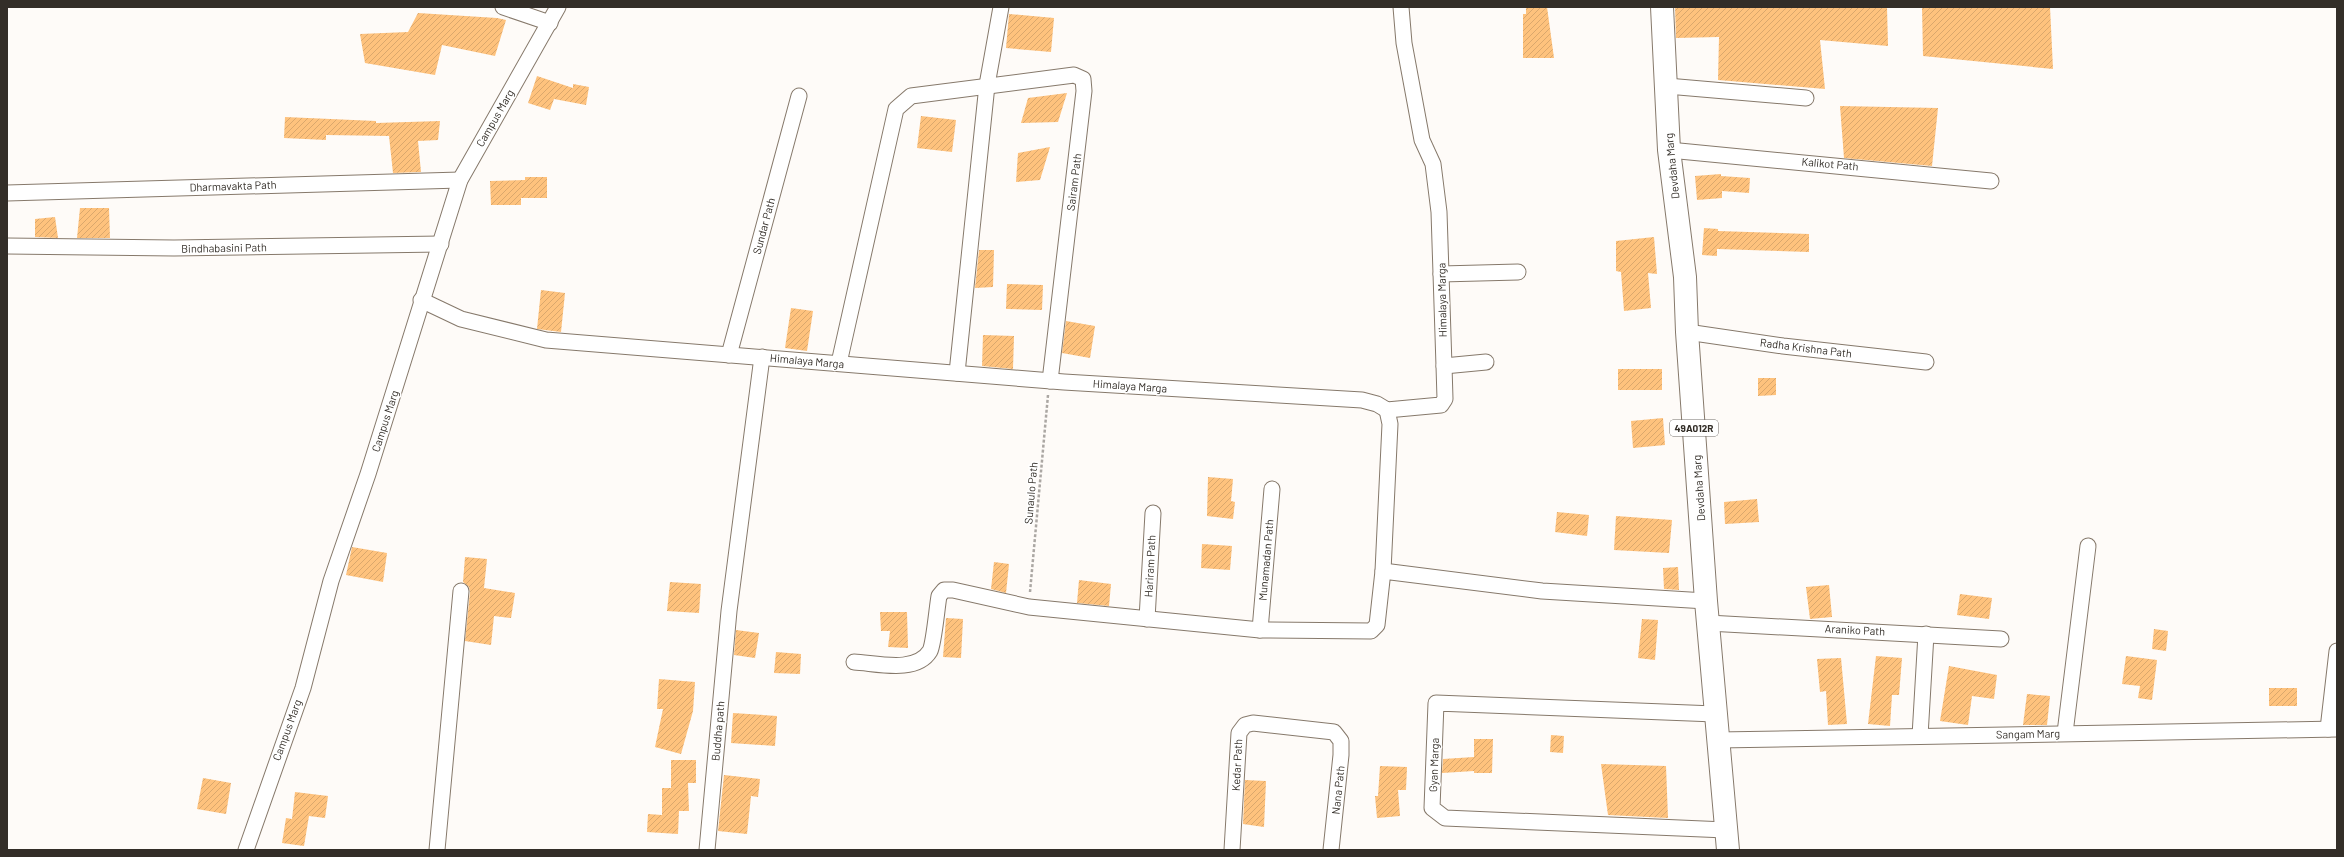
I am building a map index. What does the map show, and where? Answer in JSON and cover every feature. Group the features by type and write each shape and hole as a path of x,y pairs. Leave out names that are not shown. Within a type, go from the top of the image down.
{"main road":[{"name":"Devdaha Marg","path":"1662,7 1669,150 1685,277 1687,332 1706,601 1727,840"}],"street":[{"path":"503,7 550,24"},
{"name":"Campus Marg","path":"246,850 302,688 331,581 368,474 421,300 441,244 460,180 550,24 558,7"},
{"path":"957,373 987,85 1001,7"},
{"name":"Himalaya Marga","path":"421,300 461,318 546,340 1050,381 1362,400 1377,404 1387,410 1441,405 1444,399 1444,366 1439,212 1433,164 1422,140 1404,43 1401,7"},
{"name":"Sairam Path","path":"839,364 896,108 911,96 1074,75 1083,79 1084,91 1050,381"},
{"path":"1667,86 1806,98"},
{"name":"Sundar Path","path":"729,355 799,96"},
{"name":"Kalikot Path","path":"1669,150 1991,181"},
{"name":"Dharmavakta Path","path":"7,193 460,180"},
{"name":"Bindhabasini Path","path":"7,246 174,248 441,244"},
{"path":"1441,274 1518,272"},
{"name":"Radha Krishna Path","path":"1687,332 1783,346 1926,362"},
{"name":"Buddha path","path":"707,850 729,611 762,357"},
{"path":"1444,366 1486,362"},
{"path":"854,662 905,665 917,663 930,651 939,596 944,590 953,590 1029,607 1260,630 1371,631 1377,624 1383,571 1390,424 1387,410"},
{"name":"Munamadan Path","path":"1260,630 1272,489"},
{"name":"Hariram Path","path":"1148,619 1153,513"},
{"path":"2065,733 2088,546"},
{"path":"1383,571 1542,591 1706,601"},
{"path":"437,850 461,591"},
{"name":"Araniko Path","path":"1708,623 2001,639"},
{"path":"1920,736 1926,634"},
{"path":"2332,729 2337,651"},
{"name":"Gyan Marga","path":"1715,714 1436,704 1432,808 1445,818 1727,840"},
{"name":"Kedar Path","path":"1232,850 1239,733 1245,725 1253,723 1334,732"},
{"name":"Sangam Marg","path":"1718,740 2332,729"},
{"name":"Nana Path","path":"1331,850 1341,755 1341,741 1334,732"}],"path":[{"name":"Sunaulo Path","path":"1029,607 1050,381"}],"building":[{"path":"1526,7 1547,7 1554,58 1523,58 1523,14 1526,14"},
{"path":"1675,7 1887,7 1888,46 1820,40 1825,89 1718,80 1719,37 1676,38"},
{"path":"1922,7 2050,7 2053,69 1923,56"},
{"path":"418,13 497,18 506,20 495,56 442,45 435,75 365,63 360,34 408,32"},
{"path":"1009,14 1054,18 1051,52 1006,48"},
{"path":"537,76 573,88 573,84 589,87 586,105 554,99 550,110 528,103"},
{"path":"1067,93 1058,122 1021,123 1028,98"},
{"path":"1840,106 1938,108 1932,166 1844,158"},
{"path":"921,116 956,120 952,152 917,148"},
{"path":"285,117 376,121 376,123 440,121 438,140 418,141 421,172 393,173 389,136 326,135 326,140 284,138"},
{"path":"1050,147 1040,180 1016,182 1018,153"},
{"path":"1721,174 1721,176 1750,178 1749,193 1722,191 1722,198 1697,200 1695,176"},
{"path":"525,177 547,177 547,198 521,198 521,205 491,205 490,181 525,180"},
{"path":"80,208 109,208 110,238 77,238"},
{"path":"55,217 58,238 35,237 35,219"},
{"path":"1704,228 1718,229 1718,231 1809,234 1809,252 1717,249 1717,256 1702,255"},
{"path":"1654,237 1657,274 1648,273 1651,308 1624,311 1621,272 1616,271 1616,241"},
{"path":"979,250 994,250 993,287 975,288"},
{"path":"1007,284 1043,285 1042,310 1006,309"},
{"path":"541,290 565,293 561,332 537,329"},
{"path":"791,308 813,311 807,351 785,348"},
{"path":"1066,321 1095,326 1090,358 1062,353"},
{"path":"983,335 1014,336 1013,369 982,366"},
{"path":"1618,369 1662,369 1662,390 1618,390"},
{"path":"1758,378 1776,378 1776,395 1758,396"},
{"path":"1663,418 1665,445 1633,448 1631,421"},
{"path":"1208,477 1233,479 1231,501 1235,502 1233,519 1207,516"},
{"path":"1757,499 1759,522 1725,524 1724,502"},
{"path":"1557,512 1589,515 1587,536 1555,532"},
{"path":"1616,516 1672,520 1669,553 1614,550"},
{"path":"1202,544 1232,546 1230,570 1201,568"},
{"path":"352,547 387,553 383,582 346,575"},
{"path":"465,557 487,559 484,588 515,593 511,618 494,616 491,645 465,641 470,592 469,587 463,582"},
{"path":"994,562 1009,564 1006,593 991,589"},
{"path":"1678,567 1679,590 1664,589 1663,568"},
{"path":"1079,580 1111,584 1109,606 1077,603"},
{"path":"670,582 701,584 699,613 667,611"},
{"path":"1829,585 1832,617 1810,619 1806,587"},
{"path":"1960,594 1992,598 1989,619 1957,615"},
{"path":"880,612 907,612 908,648 888,647 890,631 881,631"},
{"path":"946,618 963,619 961,658 943,657"},
{"path":"1642,619 1658,620 1655,660 1638,658"},
{"path":"2154,629 2168,631 2166,651 2152,649"},
{"path":"736,630 759,633 755,658 734,655"},
{"path":"776,652 801,654 800,674 774,673"},
{"path":"1876,656 1902,658 1899,695 1892,695 1890,726 1868,724"},
{"path":"2126,656 2157,660 2152,700 2138,698 2140,686 2122,684"},
{"path":"1841,658 1847,724 1828,725 1826,691 1820,692 1817,659"},
{"path":"1949,666 1997,675 1994,699 1972,696 1968,725 1940,721"},
{"path":"659,679 695,682 693,711 681,754 655,747 663,709 657,709"},
{"path":"2269,688 2297,688 2297,706 2269,706"},
{"path":"2027,694 2050,696 2047,725 2023,725"},
{"path":"733,713 777,716 775,746 731,743"},
{"path":"1551,735 1564,736 1563,753 1550,752"},
{"path":"1474,739 1493,739 1492,773 1474,773 1474,771 1442,773 1443,759 1474,757"},
{"path":"671,760 696,760 696,783 688,783 689,811 679,811 678,834 647,832 648,814 662,815 662,788 671,788"},
{"path":"1601,764 1666,766 1668,818 1608,815"},
{"path":"1380,766 1407,767 1406,790 1398,790 1400,816 1377,818 1375,796 1378,796"},
{"path":"724,775 760,779 758,797 751,796 747,834 718,831"},
{"path":"203,778 231,783 226,814 197,809"},
{"path":"1245,780 1266,781 1264,827 1243,824"},
{"path":"295,792 328,796 325,818 309,816 304,846 282,843 286,818 292,819"}]}
